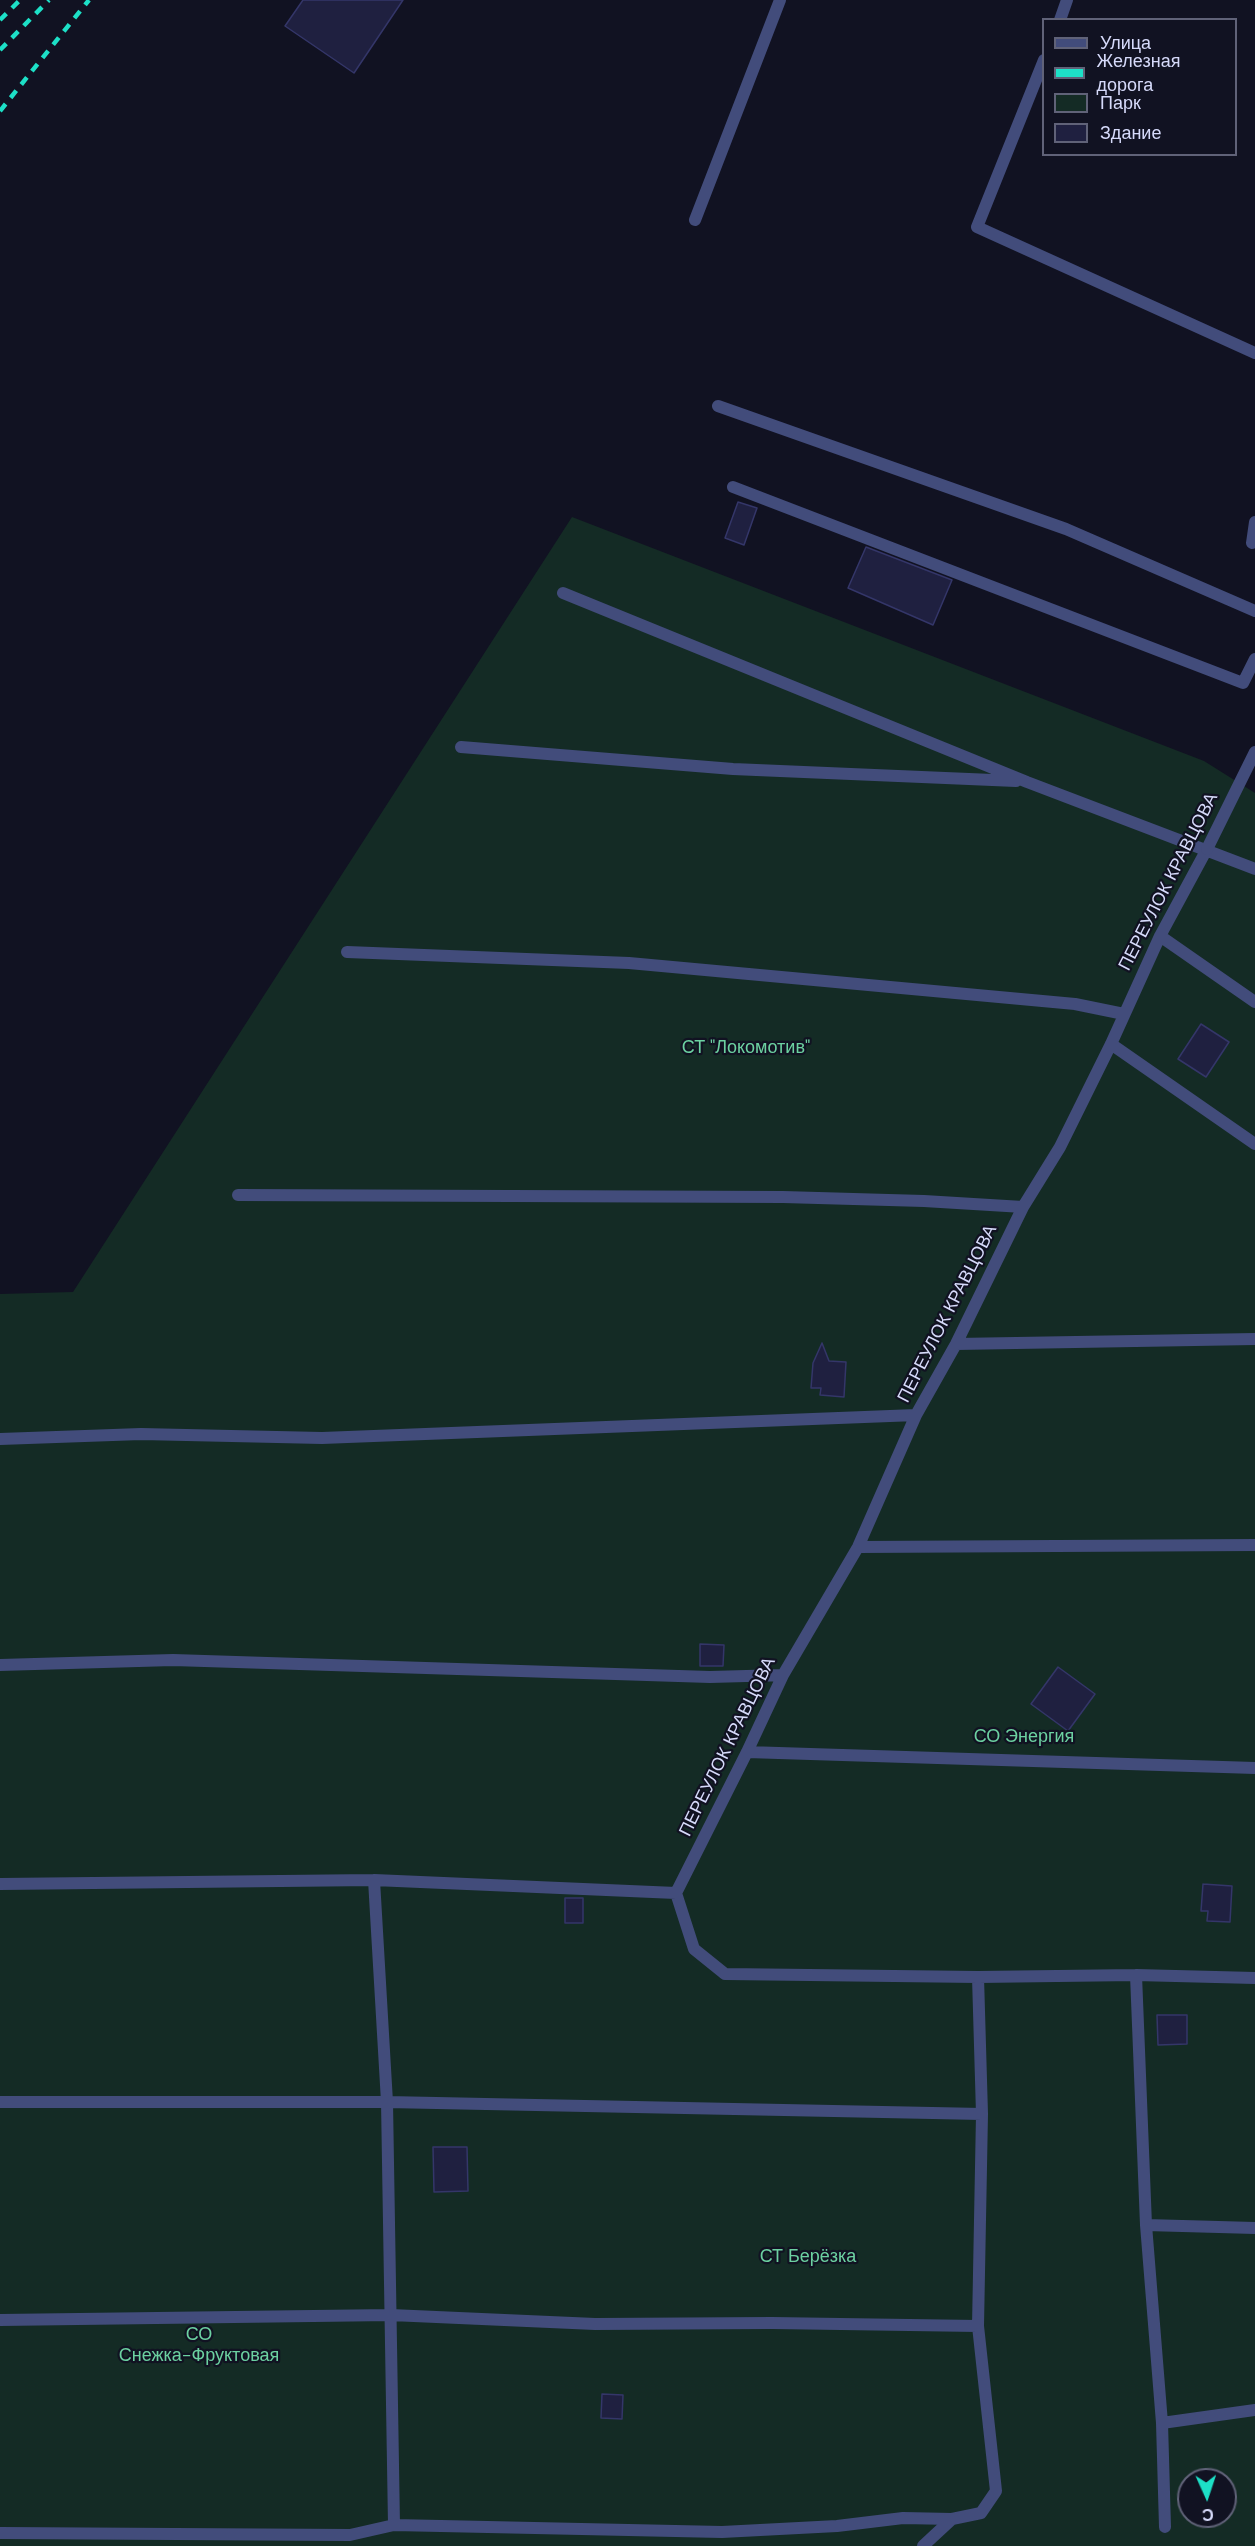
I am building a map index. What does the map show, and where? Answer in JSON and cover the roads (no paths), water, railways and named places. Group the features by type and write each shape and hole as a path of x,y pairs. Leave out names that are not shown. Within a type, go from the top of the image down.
{"street":[{"path":"695,220 780,0"},
{"path":"1061,18 1067,0"},
{"path":"1042,65 978,227 1255,353"},
{"path":"718,406 1066,529 1255,611"},
{"path":"733,487 1243,683 1255,659"},
{"path":"1252,543 1255,522"},
{"path":"563,593 1027,782 1255,869"},
{"path":"461,747 733,769 1027,782"},
{"name":"ПЕРЕУЛОК КРАВЦОВА","path":"676,1893 783,1675 858,1547 916,1415 956,1344 1023,1207 1060,1147 1111,1044 1160,936 1207,849 1255,752"},
{"path":"1160,936 1255,1002"},
{"path":"347,952 629,963 1075,1004 1124,1014"},
{"path":"1111,1044 1255,1144"},
{"path":"238,1195 783,1197 924,1201 1023,1207"},
{"path":"956,1344 1255,1339"},
{"path":"0,1439 141,1434 322,1438 916,1415"},
{"path":"858,1547 1255,1545"},
{"path":"0,1665 173,1660 710,1677 783,1675"},
{"path":"747,1752 1255,1768"},
{"path":"374,1880 387,2102 394,2525"},
{"path":"0,1884 374,1880 676,1893 694,1949 724,1974 978,1977 1136,1975 1255,1978"},
{"path":"1136,1975 1146,2226 1162,2423 1165,2527"},
{"path":"0,2533 350,2535 394,2525 722,2532 837,2526 903,2518 952,2519 981,2513 996,2491 978,2326 982,2114 978,1977"},
{"path":"0,2102 387,2102 982,2114"},
{"path":"1146,2226 1255,2228"},
{"path":"0,2320 391,2315 595,2324 772,2323 978,2326"},
{"path":"1162,2423 1255,2410"},
{"path":"923,2546 952,2519"}],"railway":[{"path":"0,20 20,0"},
{"path":"0,50 49,0"},
{"path":"0,111 89,0"}],"park label":[{"name":"СТ \"Локомотив\"","path":"746,1048"},
{"name":"СО Энергия","path":"1024,1737"},
{"name":"СТ Берёзка","path":"808,2257"},
{"name":"СО Снежка-Фруктовая","path":"199,2345"}]}
